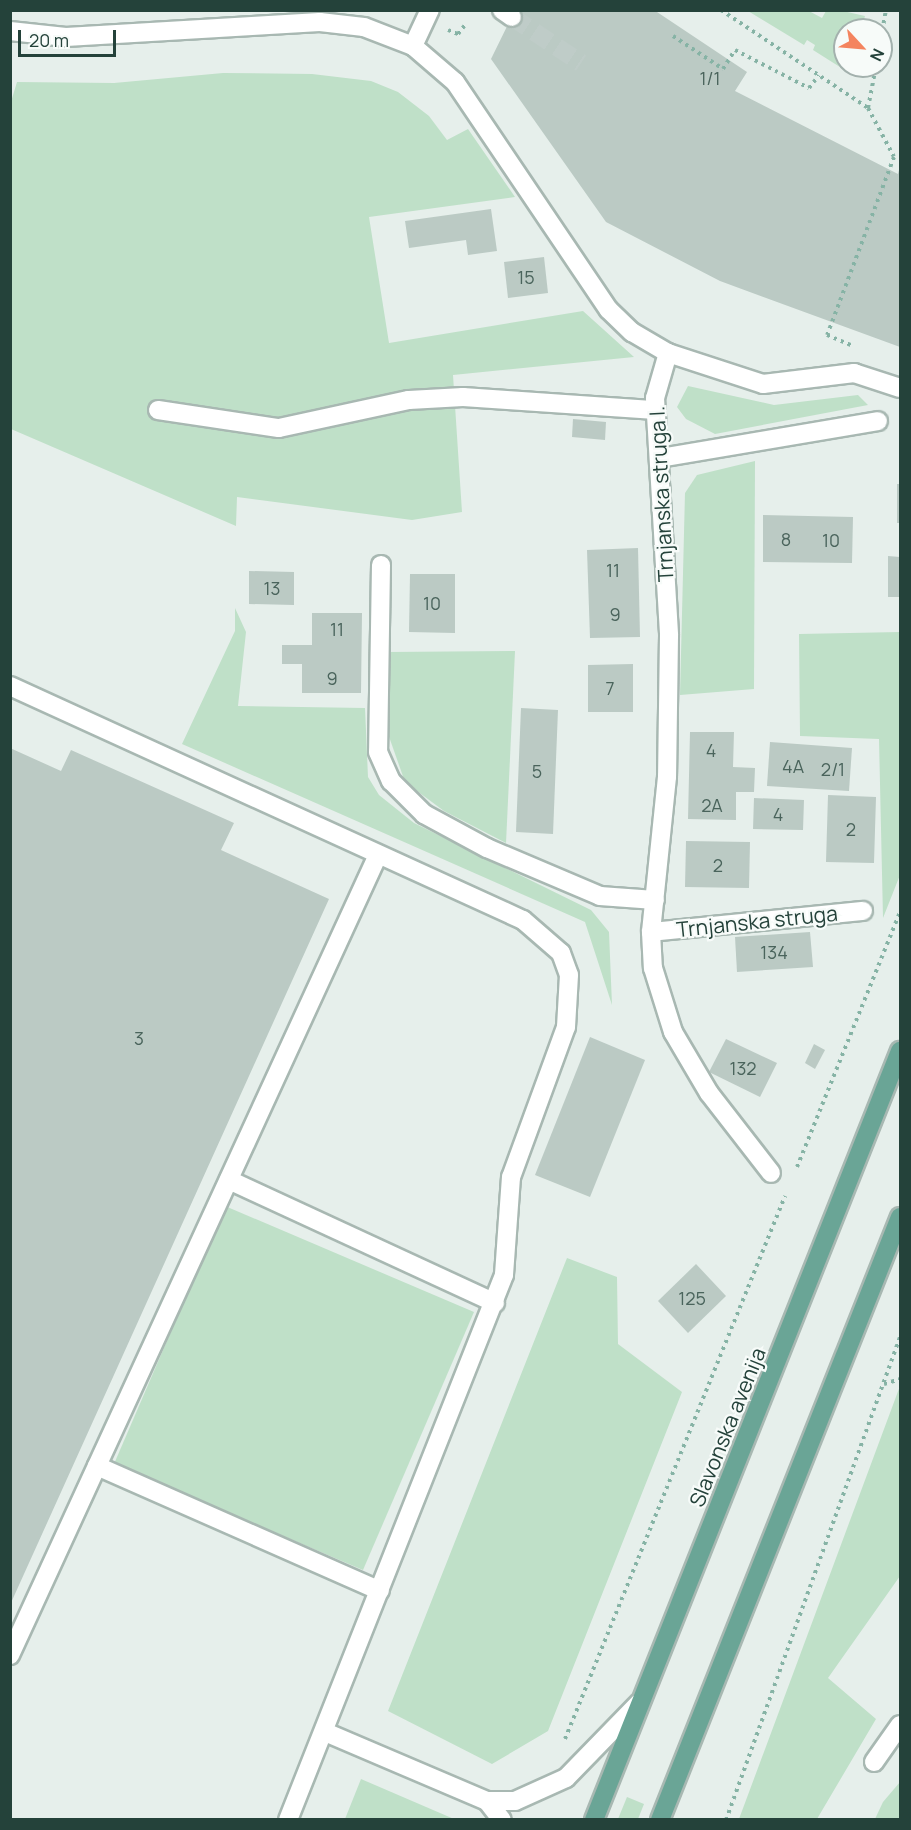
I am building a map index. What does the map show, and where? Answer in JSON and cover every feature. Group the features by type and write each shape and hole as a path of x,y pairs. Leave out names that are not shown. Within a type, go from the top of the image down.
{"main road":[{"name":"Slavonska avenija","path":"594,1820 900,1051"},
{"path":"660,1820 900,1217"}],"street":[{"path":"413,46 430,10"},
{"path":"10,31 66,37 320,22 364,27 413,46 455,82 609,310 632,332 669,352 763,384 854,373 900,388"},
{"name":"Trnjanska struga I.","path":"669,352 656,410 669,636 667,777 651,932 659,1000 673,1032 709,1093 771,1173"},
{"path":"158,410 279,428 409,400 464,397 656,410"},
{"path":"660,458 878,420"},
{"path":"381,565 378,752 391,781 424,814 487,848 600,896 655,900"},
{"path":"10,686 523,920 561,953 569,975 566,1027 511,1178 508,1253 495,1303 288,1820"},
{"path":"10,1655 378,855"},
{"name":"Trnjanska struga","path":"651,932 863,911"},
{"path":"229,1180 495,1303"},
{"path":"97,1466 380,1591"},
{"path":"325,1732 487,1801 521,1799 566,1778 642,1700"},
{"path":"874,1762 900,1725"},
{"path":"487,1801 502,1820"}],"path":[{"path":"721,10 868,108 894,157 827,335 859,348"},
{"path":"440,27 458,34 465,25"},
{"path":"673,36 723,69 735,50 809,88 819,75"},
{"path":"868,108 874,78"},
{"path":"794,1174 900,912"},
{"path":"561,1746 789,1185"},
{"path":"726,1820 884,1384 898,1352 900,1337"},
{"path":"884,1384 900,1379"}],"green space":[{"path":"748,11 809,11 822,18 826,11 843,11 865,16 864,18 833,18 833,63 813,50 815,45 807,40 804,45"},
{"path":"223,73 312,74 371,81 398,92 429,116 447,140 468,129 515,197 369,217 389,343 583,311 634,357 453,375 462,512 412,520 237,497 236,526 11,429 10,105 17,82 114,83"},
{"path":"688,386 774,405 858,395 868,405 715,434 686,419 677,407"},
{"path":"755,461 754,689 680,695 685,493 697,475"},
{"path":"235,608 246,632 238,706 365,708 368,777 379,795 414,823 591,910 609,932 612,1005 585,922 182,744 235,631"},
{"path":"900,632 900,875 883,918 879,739 800,736 799,634"},
{"path":"515,651 506,843 444,811 405,782 387,731 388,652"},
{"path":"225,1206 474,1312 363,1570 114,1464"},
{"path":"567,1258 617,1277 618,1344 682,1392 548,1731 492,1764 388,1711"},
{"path":"900,1386 900,1576 828,1678 876,1719 817,1819 739,1819"},
{"path":"361,1779 454,1819 345,1819"},
{"path":"900,1782 900,1819 875,1819 883,1802"},
{"path":"627,1797 644,1804 638,1819 618,1819"}],"building":[{"path":"515,10 654,10 747,72 735,91 898,174 900,166 900,347 720,281 606,222 491,59"},
{"path":"491,209 497,251 468,255 466,240 409,248 405,221"},
{"path":"544,257 548,293 508,298 504,262"},
{"path":"573,419 606,422 605,440 572,437"},
{"path":"897,484 900,484 900,523 897,523"},
{"path":"763,515 853,517 852,563 763,562"},
{"path":"638,548 640,637 590,638 587,550"},
{"path":"888,556 900,557 900,597 888,597"},
{"path":"249,571 294,572 294,605 249,604"},
{"path":"410,574 455,574 455,633 409,632"},
{"path":"312,613 362,613 361,693 302,693 302,664 282,664 282,645 312,645"},
{"path":"633,664 633,712 588,712 588,665"},
{"path":"521,708 558,710 553,834 516,832"},
{"path":"690,732 734,732 733,767 755,768 754,792 736,792 736,820 688,819"},
{"path":"770,742 852,748 849,791 767,786"},
{"path":"10,748 61,771 71,750 234,823 221,850 329,899 10,1605"},
{"path":"828,795 876,797 874,863 826,862"},
{"path":"754,798 804,800 803,830 753,829"},
{"path":"686,841 750,842 749,888 685,887"},
{"path":"810,932 813,967 737,972 735,937"},
{"path":"590,1037 645,1060 590,1197 535,1175"},
{"path":"726,1039 777,1063 760,1097 709,1072"},
{"path":"814,1044 825,1050 815,1069 805,1063"},
{"path":"696,1264 726,1296 688,1333 658,1301"}],"tunnel":[{"path":"512,17 581,63"}]}
